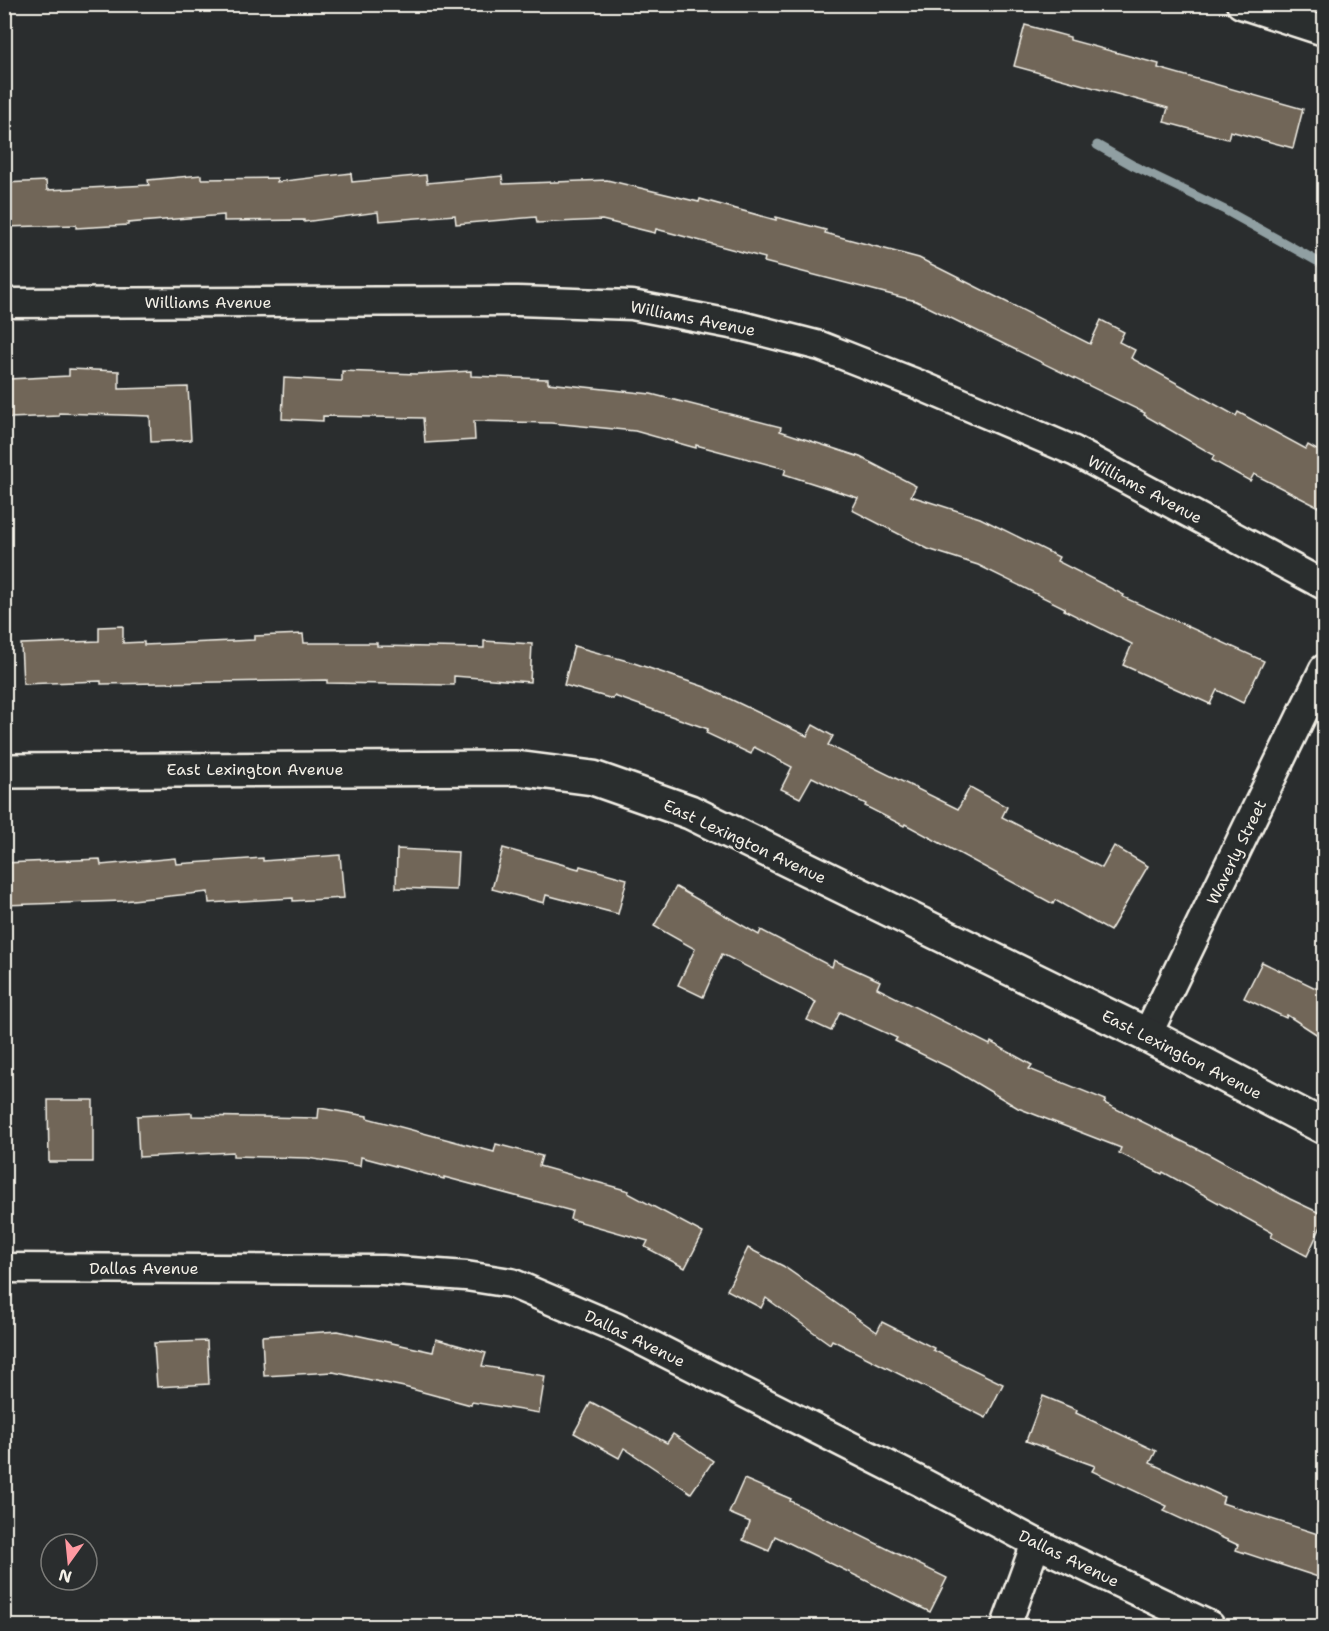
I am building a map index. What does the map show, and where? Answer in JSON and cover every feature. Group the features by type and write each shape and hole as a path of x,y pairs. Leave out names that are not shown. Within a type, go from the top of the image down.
{"main road":[{"name":"East Lexington Avenue","path":"4,771 516,768 593,778 690,812 1147,1035 1324,1127"}],"street":[{"path":"1241,4 1324,31"},
{"name":"Williams Avenue","path":"4,303 518,301 632,305 741,326 820,346 917,384 1074,451 1324,585"},
{"name":"Waverly Street","path":"1147,1035 1324,669"},
{"name":"Dallas Avenue","path":"4,1268 383,1270 466,1276 511,1283 617,1328 1036,1543 1210,1626"},
{"path":"1006,1626 1036,1543"}],"building":[{"path":"1025,25 1070,37 1070,40 1159,64 1158,68 1303,109 1293,148 1230,131 1228,139 1164,122 1168,108 1014,66"},
{"path":"351,173 352,182 426,175 427,183 502,176 503,184 607,180 699,202 700,199 776,220 776,217 826,230 825,233 919,258 1090,344 1101,320 1124,332 1119,342 1135,350 1131,358 1236,416 1238,412 1306,449 1308,445 1324,454 1324,510 1254,474 1250,481 1212,460 1214,455 1144,415 1145,413 916,301 764,262 765,258 656,229 655,233 602,220 537,223 536,217 456,224 455,215 379,221 378,212 304,222 304,220 224,221 224,215 76,228 76,225 4,227 4,183 46,181 47,190 149,185 148,180 201,175 201,179 277,178 277,182"},
{"path":"69,369 119,371 119,389 188,387 191,440 151,442 150,416 59,413 59,416 9,418 8,379 69,376"},
{"path":"342,371 416,374 471,371 471,376 548,379 548,383 651,394 781,427 780,431 860,457 916,486 911,496 980,518 1059,557 1057,561 1124,595 1123,597 1264,661 1243,703 1217,690 1210,704 1123,665 1132,644 978,565 928,549 852,510 858,498 784,474 786,469 696,445 696,448 635,431 551,423 474,421 475,440 425,443 423,418 323,416 323,421 282,419 284,378 342,381"},
{"path":"123,626 123,643 144,642 144,645 254,640 254,636 303,634 304,643 377,643 377,646 484,648 484,641 532,644 530,682 454,676 454,685 327,683 327,680 101,684 101,681 23,684 21,644 99,641 99,627"},
{"path":"574,646 705,687 807,736 813,725 833,736 828,745 958,809 970,787 1007,807 1002,817 1102,868 1114,846 1148,866 1110,931 1055,900 1053,904 812,777 800,798 781,789 792,767 754,747 751,754 706,733 708,729 614,696 613,699 564,685"},
{"path":"503,848 579,869 580,866 627,879 618,914 546,895 544,903 492,889"},
{"path":"397,849 458,852 456,890 396,888"},
{"path":"340,855 344,898 293,901 293,898 209,903 208,892 123,901 4,905 4,863 100,859 101,865 175,858 176,864"},
{"path":"676,887 759,935 761,930 832,967 834,960 880,981 877,988 990,1045 991,1042 1032,1065 1029,1069 1106,1100 1104,1103 1324,1215 1324,1220 1307,1256 1271,1237 1273,1233 1163,1172 1162,1174 1119,1153 1121,1148 1018,1108 954,1070 895,1041 897,1038 840,1012 831,1031 807,1020 816,1002 722,954 703,997 678,985 695,949 654,926"},
{"path":"1262,962 1324,992 1324,1039 1287,1015 1286,1018 1244,998"},
{"path":"48,1100 93,1100 93,1162 49,1162"},
{"path":"319,1108 367,1116 367,1118 494,1152 496,1144 542,1156 539,1166 629,1191 628,1193 703,1233 685,1268 645,1247 648,1241 570,1219 572,1211 361,1157 360,1166 307,1158 233,1156 233,1152 139,1157 137,1116 192,1113 192,1116 318,1118"},
{"path":"748,1248 783,1266 877,1332 882,1322 1003,1384 986,1418 832,1340 830,1344 766,1298 761,1308 727,1290"},
{"path":"338,1331 433,1352 436,1339 486,1353 482,1366 545,1376 539,1413 472,1402 471,1405 404,1387 333,1372 264,1376 262,1336"},
{"path":"207,1341 209,1384 157,1387 154,1343"},
{"path":"1043,1396 1077,1410 1076,1413 1156,1451 1150,1463 1224,1497 1222,1503 1324,1536 1324,1579 1236,1550 1238,1545 1164,1511 1167,1506 1092,1471 1095,1466 1026,1441"},
{"path":"591,1402 667,1443 673,1434 713,1461 691,1493 624,1448 619,1458 574,1433"},
{"path":"744,1479 791,1499 790,1501 947,1578 930,1612 775,1536 769,1551 743,1540 750,1522 729,1513"}],"waterway":[{"path":"1097,145 1134,166 1225,210 1324,265"}]}
